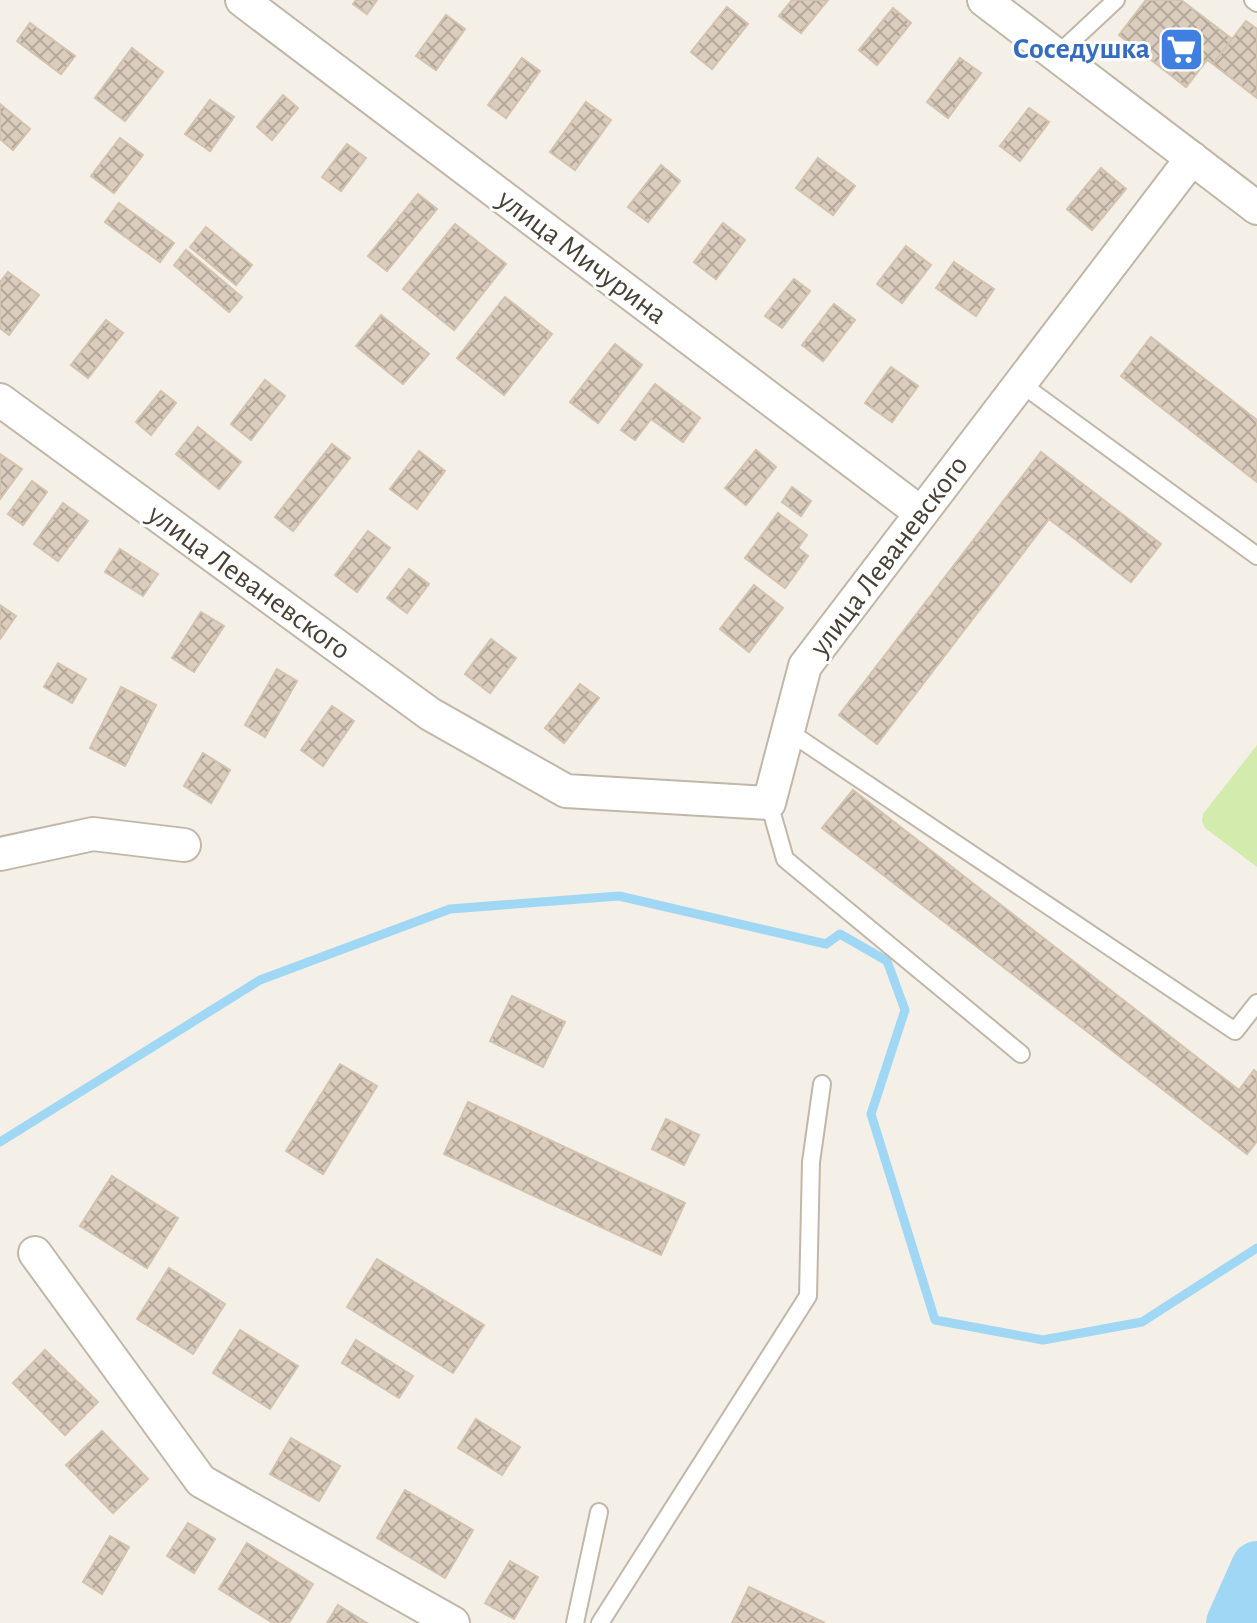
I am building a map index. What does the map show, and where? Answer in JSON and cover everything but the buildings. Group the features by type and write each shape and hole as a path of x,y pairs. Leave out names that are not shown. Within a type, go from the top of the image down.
{"street":[{"name":"улица Мичурина","path":"242,0 921,513"},
{"path":"984,0 1257,208"},
{"name":"улица Леваневского","path":"0,400 430,714 566,791 769,803 805,666 1192,158"},
{"path":"0,854 93,834 184,845"},
{"path":"35,1253 201,1481 453,1623"}],"lane":[{"path":"1057,55 1116,0"},
{"path":"1020,383 1257,556"},
{"path":"788,731 1235,1031 1257,1003"},
{"path":"769,803 785,859 1021,1054"},
{"path":"600,1623 808,1296 811,1162 822,1084"},
{"path":"575,1623 599,1512"}],"green space":[{"path":"1257,745 1257,867 1205,828 1202,821 1203,814"}],"waterway":[{"path":"0,1142 260,980 450,909 619,896 826,944 840,934 887,961 905,1010 871,1114 935,1320 1043,1340 1142,1322 1257,1248"},
{"path":"1232,1623 1257,1567"}],"place":[{"name":"Соседушка","path":"1181,49"}]}
